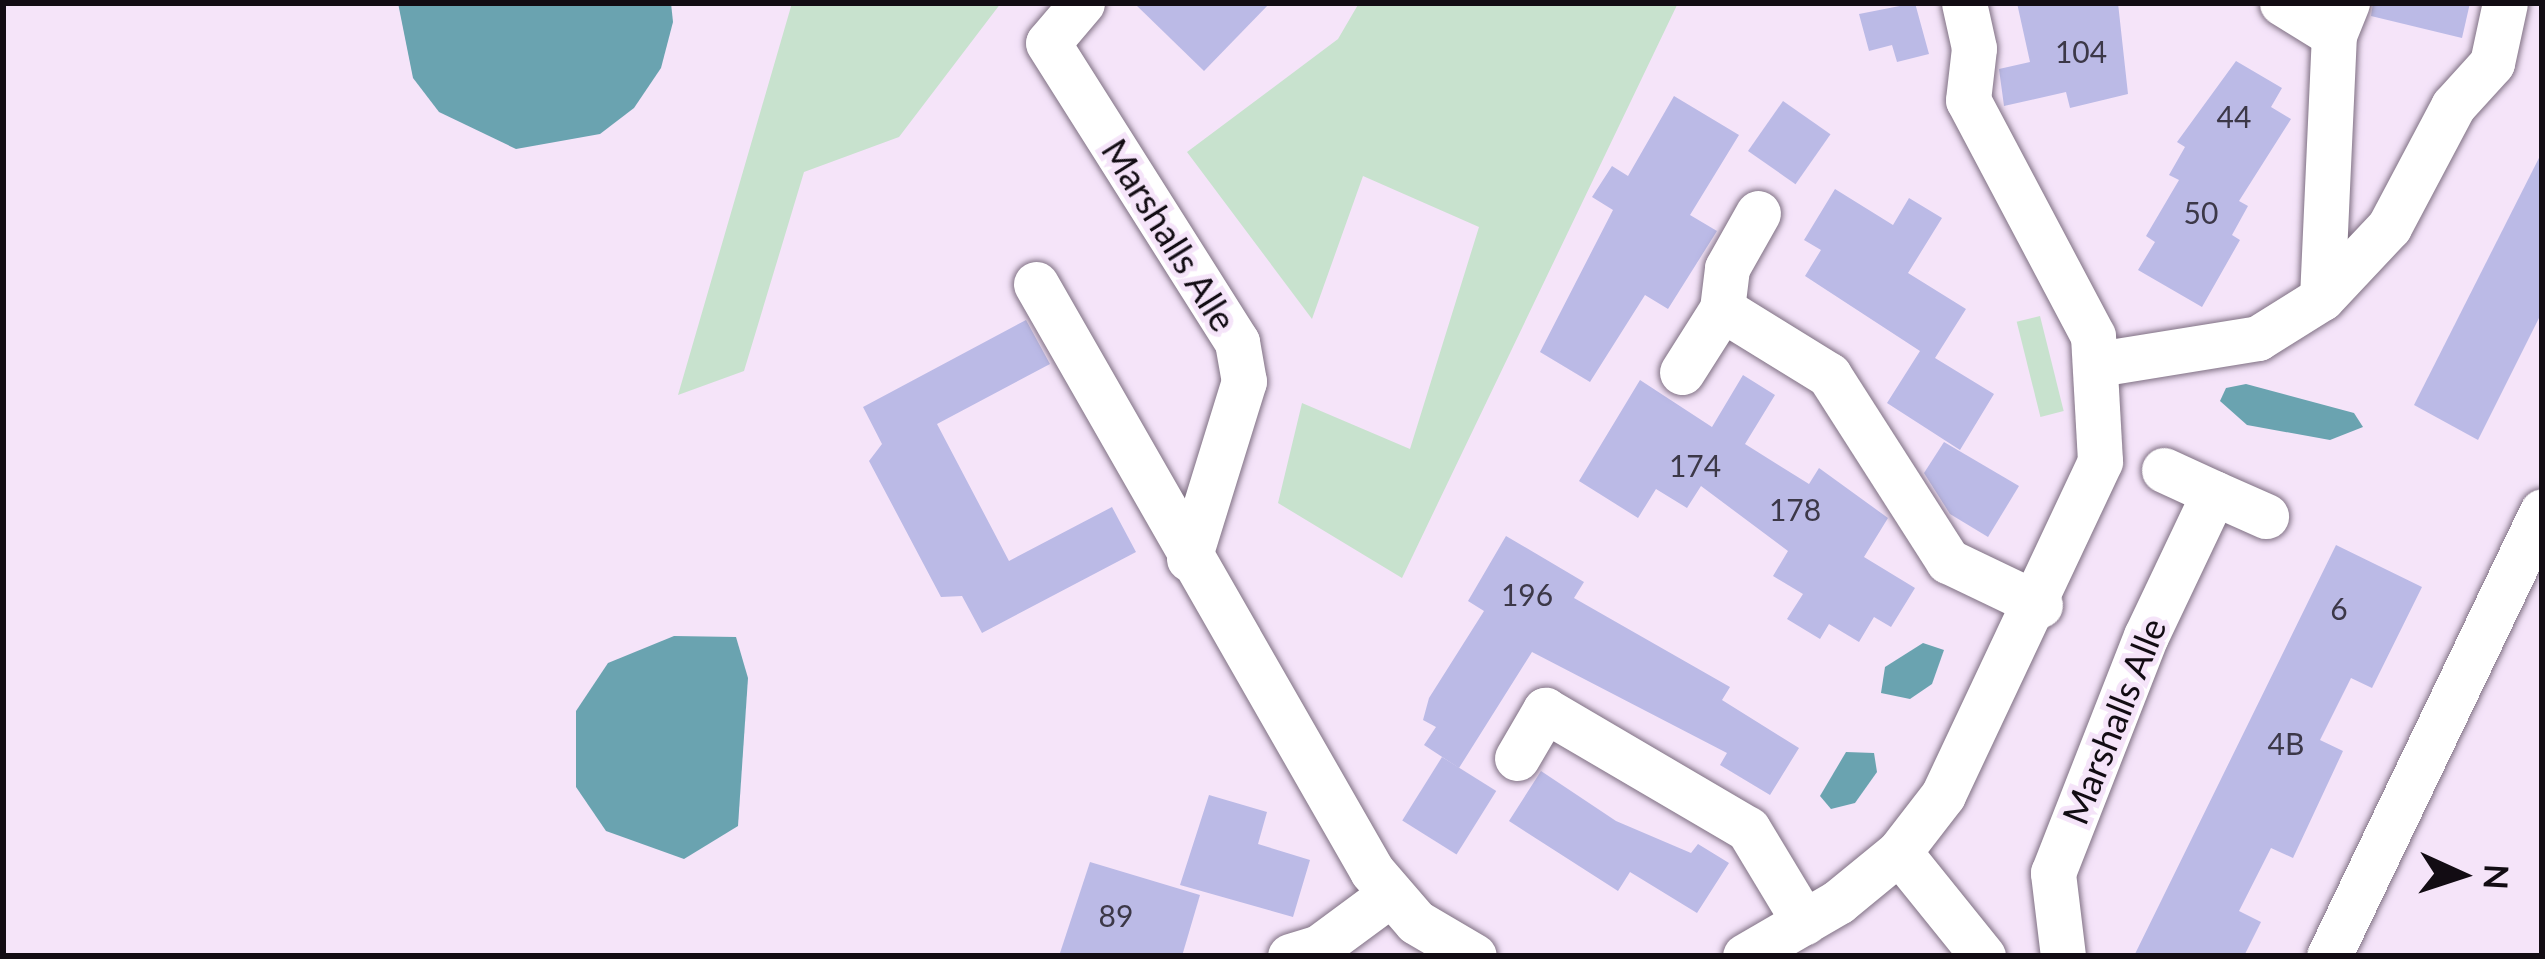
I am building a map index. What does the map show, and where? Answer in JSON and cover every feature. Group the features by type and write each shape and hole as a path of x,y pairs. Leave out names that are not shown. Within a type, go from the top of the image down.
{"street":[{"name":"Marshalls Alle","path":"1082,3 1048,43 1237,342 1244,381 1189,559"},
{"path":"1745,956 1804,922 1899,852 1943,795 2040,605 2100,461 2098,364 2073,290 1968,100 1974,49 1964,3"},
{"path":"2282,3 2340,19 2322,298"},
{"path":"2098,364 2258,338 2322,298 2389,227 2453,106 2492,63 2505,3"},
{"path":"1682,372 1722,309 1727,268 1758,213"},
{"path":"1036,284 1189,559 1391,894 1416,922 1474,956"},
{"path":"1722,309 1829,375 1948,562 2040,605"},
{"path":"2164,470 2266,516"},
{"name":"Marshalls Alle","path":"2063,956 2053,873 2214,493"},
{"path":"2329,956 2542,511"},
{"path":"1517,758 1545,710 1748,830 1804,922"},
{"path":"1899,852 1983,956"},
{"path":"1290,956 1319,947 1391,894"}],"green space":[{"path":"792,3 1001,3 899,137 804,172 744,371 678,395"},
{"path":"1359,3 1678,3 1402,578 1278,503 1302,403 1410,449 1479,227 1363,176 1312,319 1187,152 1338,39"},
{"path":"2040,316 2064,411 2040,417 2017,322"}],"water":[{"path":"398,3 671,3 673,22 661,68 634,108 600,134 516,149 439,112 413,78"},
{"path":"2246,384 2354,413 2363,427 2330,440 2247,425 2220,401 2226,388"},
{"path":"674,636 736,637 748,678 738,826 684,859 606,831 576,787 576,711 608,663"},
{"path":"1923,643 1944,650 1932,684 1910,699 1881,693 1885,667"},
{"path":"1846,752 1874,753 1877,772 1855,803 1831,809 1820,796"}],"building":[{"path":"1134,3 1270,3 1204,71"},
{"path":"1915,3 1929,54 1897,62 1892,45 1869,51 1859,14"},
{"path":"2017,3 2118,3 2128,94 2070,108 2066,92 2004,106 1999,69 2030,62"},
{"path":"2373,3 2470,3 2462,38 2371,16"},
{"path":"2236,61 2282,88 2271,107 2291,119 2239,201 2248,206 2232,235 2240,240 2202,307 2138,270 2155,242 2146,236 2179,180 2169,175 2185,147 2177,142"},
{"path":"1674,96 1739,135 1690,215 1717,231 1668,309 1645,295 1590,382 1540,352 1613,210 1592,197 1612,166 1628,176"},
{"path":"1783,101 1831,134 1796,184 1748,151"},
{"path":"2542,152 2542,312 2478,440 2414,405"},
{"path":"1835,189 1893,225 1909,198 1942,218 1908,273 1966,309 1935,358 1994,394 1960,450 1887,403 1920,351 1805,276 1821,250 1804,240"},
{"path":"1026,320 1050,364 937,424 1009,561 1112,507 1136,552 982,633 962,596 941,597 869,461 882,444 863,407"},
{"path":"1743,375 1775,395 1745,444 1809,484 1819,468 1888,518 1864,557 1915,588 1891,627 1874,617 1859,642 1829,624 1820,639 1787,619 1803,594 1773,576 1788,551 1701,486 1687,508 1656,489 1638,518 1579,481 1640,380 1712,427"},
{"path":"1944,442 2019,486 1988,537 1950,514 1924,473"},
{"path":"1506,536 1584,582 1574,598 1730,687 1722,700 1799,748 1770,795 1720,765 1727,753 1532,652 1459,768 1424,745 1436,727 1423,720 1429,698 1484,611 1468,601"},
{"path":"2336,545 2422,587 2372,688 2351,678 2320,740 2343,751 2293,858 2271,848 2239,911 2261,922 2244,956 2134,956"},
{"path":"1442,757 1496,791 1457,855 1402,821"},
{"path":"1541,771 1616,821 1691,853 1698,844 1729,863 1697,913 1630,872 1618,891 1509,821"},
{"path":"1209,795 1267,812 1258,844 1310,860 1293,917 1180,885"},
{"path":"1090,862 1200,895 1182,956 1059,956"}]}
